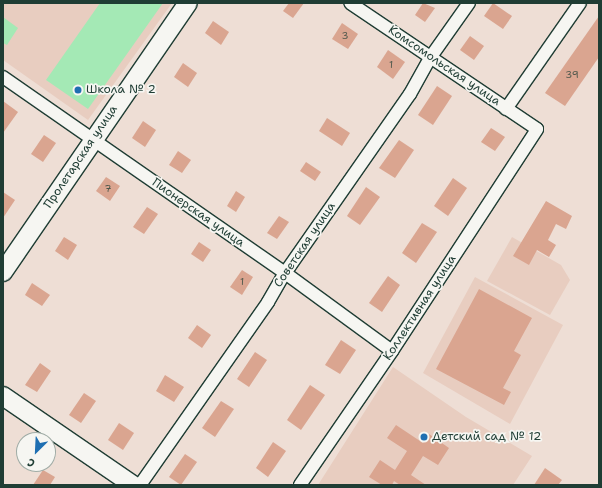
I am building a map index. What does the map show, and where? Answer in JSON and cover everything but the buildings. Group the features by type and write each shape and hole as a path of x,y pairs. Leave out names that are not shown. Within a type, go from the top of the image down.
{"street":[{"name":"Пролетарская улица","path":"3,272 93,139 188,3"},
{"name":"Комсомольская улица","path":"350,3 537,129"},
{"name":"Советская улица","path":"140,485 268,302 285,273 410,94 430,58 469,3"},
{"path":"506,109 580,3"},
{"name":"Пионерская улица","path":"3,77 285,273 392,351"},
{"name":"Коллективная улица","path":"300,485 392,351 537,129"},
{"path":"3,396 133,485"}],"shaded area":[{"name":"Школа № 2","path":"3,3 172,3 88,120 3,60"},
{"path":"512,237 561,265 570,280 550,315 487,281"},
{"path":"475,277 563,325 510,424 423,373"},
{"name":"Детский сад № 12","path":"393,367 466,417 532,456 513,485 318,485"}],"green space":[{"path":"100,3 163,3 88,109 46,80"},
{"path":"3,17 18,28 7,45 3,43"}],"place":[{"name":"Школа № 2","path":"78,90"},
{"name":"Детский сад № 12","path":"424,437"}]}
